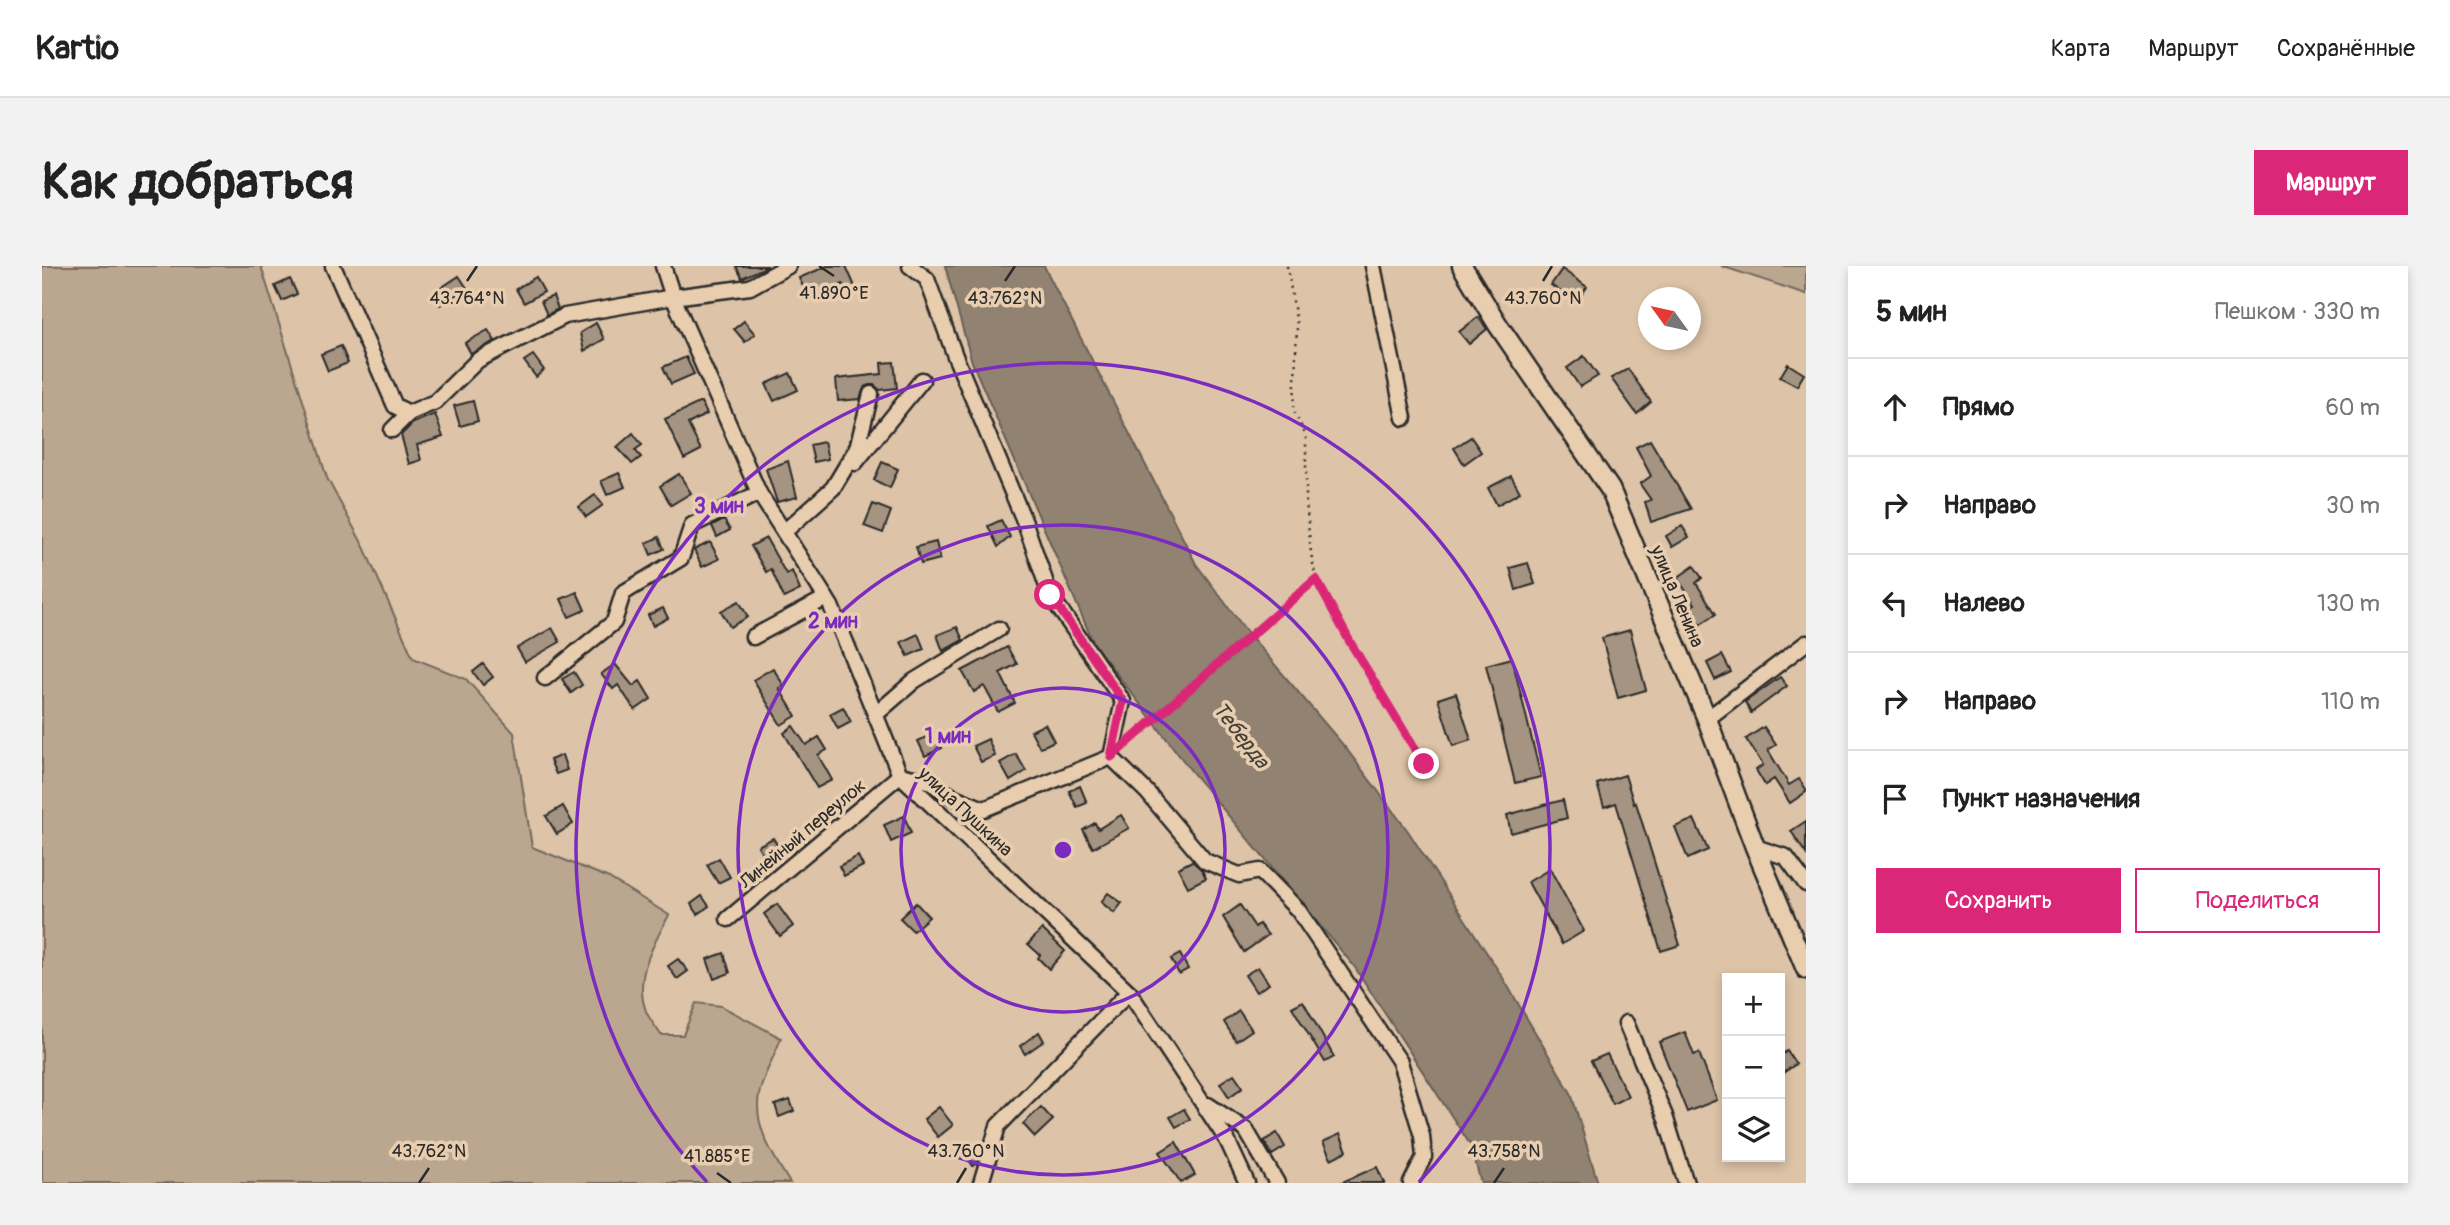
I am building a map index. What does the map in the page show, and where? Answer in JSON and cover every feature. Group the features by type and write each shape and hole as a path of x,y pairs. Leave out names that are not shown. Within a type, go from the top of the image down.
{"main road":[{"name":"улица Ленина","path":"1462,266 1498,325 1610,489 1707,719 1755,847 1806,969"}],"street":[{"path":"334,266 395,406 410,414"},
{"name":"улица Пушкина","path":"663,266 673,297 759,493 826,598 900,775 1129,992 1227,1140 1247,1183"},
{"path":"392,430 410,414 435,402 478,359 565,316 750,287 788,266"},
{"path":"910,266 927,279 955,356 1025,523 1050,595 1123,701 1111,757"},
{"path":"1373,266 1404,418"},
{"path":"839,478 861,458 922,380"},
{"path":"784,532 833,488 858,448 871,394"},
{"path":"545,678 614,622 623,593 681,558 692,525 759,493"},
{"path":"754,636 826,598"},
{"path":"875,715 914,681 999,629"},
{"path":"1707,719 1806,643"},
{"path":"900,775 928,781 952,796 984,809 1111,757"},
{"path":"1111,757 1147,792 1205,861 1239,875 1260,871 1298,910 1400,1062 1422,1136 1424,1157 1411,1183"},
{"name":"Линейный переулок","path":"728,919 900,775"},
{"path":"1755,847 1786,857 1806,884"},
{"path":"981,1183 998,1126 1129,992"},
{"path":"1626,1023 1665,1116 1686,1183"},
{"path":"1201,1100 1246,1130 1277,1183"}],"path":[{"path":"1287,266 1297,326 1294,411 1306,436 1306,502 1316,579 1350,642 1424,764"},
{"path":"1111,757 1316,579"}],"shaded area":[{"path":"42,266 261,266 327,478 364,547 413,658 466,679 514,733 532,847 609,878 669,915 647,961 642,986 646,1011 661,1035 683,1035 696,1003 721,1006 781,1038 760,1090 758,1115 765,1139 790,1183 42,1183"},
{"path":"1721,266 1806,266 1806,294"}],"water":[{"name":"Теберда","path":"945,266 1044,266 1196,564 1247,632 1345,747 1408,831 1503,978 1571,1093 1598,1183 1481,1183 1471,1146 1354,966 1192,772 1094,644 972,362"}],"building":[{"path":"736,266 768,266 742,278"},
{"path":"827,266 846,266 856,289 846,293 843,284 809,299 799,278"},
{"path":"1562,269 1587,287 1576,303 1551,285"},
{"path":"459,276 467,288 440,305 432,294"},
{"path":"536,277 544,292 524,303 516,289"},
{"path":"290,279 297,294 282,301 275,286"},
{"path":"553,296 558,309 547,315 541,301"},
{"path":"1478,317 1487,329 1469,344 1459,332"},
{"path":"744,321 755,334 745,342 734,329"},
{"path":"596,323 604,339 584,351 580,333"},
{"path":"488,330 495,341 471,354 465,343"},
{"path":"341,346 348,363 328,371 321,354"},
{"path":"533,355 544,370 536,377 524,361"},
{"path":"1584,356 1598,376 1580,387 1567,368"},
{"path":"686,357 694,374 671,384 663,367"},
{"path":"894,362 897,388 880,390 869,385 864,388 860,399 838,401 836,379 882,374 881,363"},
{"path":"1788,364 1804,374 1797,386 1780,377"},
{"path":"1628,369 1651,402 1637,414 1611,378"},
{"path":"790,373 798,390 774,401 766,384"},
{"path":"473,401 478,421 460,426 454,406"},
{"path":"701,402 707,414 688,424 701,450 684,459 665,419"},
{"path":"435,414 443,437 417,445 421,460 409,464 401,435 413,423"},
{"path":"633,433 642,445 635,450 641,457 632,464 617,447"},
{"path":"1471,437 1481,452 1464,464 1454,448"},
{"path":"1650,440 1691,509 1651,522 1645,502 1651,500 1640,484 1651,476 1636,447"},
{"path":"824,442 828,459 814,462 810,445"},
{"path":"788,461 797,497 777,502 766,469"},
{"path":"882,462 898,469 890,488 874,480"},
{"path":"619,473 625,487 607,495 601,481"},
{"path":"679,474 691,493 671,505 660,486"},
{"path":"1511,476 1520,492 1497,505 1488,488"},
{"path":"595,495 603,505 586,517 579,507"},
{"path":"873,504 891,511 883,533 864,526"},
{"path":"724,520 730,530 717,537 712,526"},
{"path":"1001,520 1010,537 998,547 988,526"},
{"path":"1682,526 1689,537 1672,547 1666,536"},
{"path":"659,537 664,549 651,555 646,543"},
{"path":"766,538 786,574 792,571 800,590 784,598 771,569 766,572 751,546"},
{"path":"710,542 719,559 702,567 694,550"},
{"path":"936,542 940,559 921,564 916,547"},
{"path":"1528,563 1535,584 1516,590 1510,568"},
{"path":"1694,566 1702,578 1696,583 1716,614 1699,625 1688,608 1695,604 1677,578"},
{"path":"577,592 585,610 569,617 561,599"},
{"path":"739,601 748,617 730,627 721,611"},
{"path":"663,608 668,618 653,626 648,615"},
{"path":"957,627 963,640 943,651 937,635"},
{"path":"552,628 560,642 525,662 517,648"},
{"path":"1630,630 1646,690 1618,698 1602,638"},
{"path":"918,634 924,649 908,656 901,642"},
{"path":"1007,647 1017,664 1000,673 1015,703 998,712 984,686 974,692 962,671"},
{"path":"1722,655 1731,672 1715,680 1707,663"},
{"path":"1512,658 1541,777 1515,783 1486,665"},
{"path":"483,664 493,677 483,685 473,672"},
{"path":"615,664 633,686 640,681 651,699 635,710 618,685 613,689 601,674"},
{"path":"773,668 784,686 779,688 796,716 781,725 753,680"},
{"path":"574,672 582,685 571,693 562,679"},
{"path":"1780,677 1787,686 1751,713 1745,702"},
{"path":"1456,693 1471,740 1453,746 1438,699"},
{"path":"843,707 851,722 838,729 830,714"},
{"path":"1045,724 1054,741 1040,748 1031,731"},
{"path":"793,726 806,745 819,737 827,750 818,755 832,780 817,788 784,733"},
{"path":"1764,727 1776,745 1768,750 1789,785 1799,779 1806,789 1806,792 1790,803 1774,779 1765,785 1756,770 1763,765 1746,739"},
{"path":"935,733 942,748 925,756 918,741"},
{"path":"988,739 995,756 981,762 973,746"},
{"path":"1016,754 1026,771 1010,781 1000,763"},
{"path":"562,755 567,770 556,774 550,760"},
{"path":"1625,775 1680,945 1661,951 1616,803 1604,807 1597,784"},
{"path":"1080,786 1087,803 1077,807 1069,791"},
{"path":"1563,800 1567,818 1511,833 1507,815"},
{"path":"563,806 573,824 557,834 546,816"},
{"path":"1121,815 1129,828 1093,848 1083,830 1095,823 1098,829"},
{"path":"904,816 911,833 891,842 884,825"},
{"path":"1694,819 1708,850 1688,859 1675,827"},
{"path":"1806,821 1806,854 1791,831"},
{"path":"773,838 781,851 766,860 758,846"},
{"path":"858,856 863,866 844,876 839,866"},
{"path":"719,858 730,877 718,883 707,865"},
{"path":"1192,861 1206,878 1188,887 1178,868"},
{"path":"1550,869 1584,931 1562,944 1528,882"},
{"path":"1108,893 1122,903 1114,913 1101,902"},
{"path":"702,896 709,906 698,914 691,904"},
{"path":"916,903 929,917 913,931 900,918"},
{"path":"777,904 793,926 780,936 764,914"},
{"path":"1240,905 1255,927 1259,924 1268,935 1244,952 1223,917"},
{"path":"1042,929 1065,951 1049,969 1038,958 1040,955 1028,944"},
{"path":"724,953 730,973 714,979 707,959"},
{"path":"1180,954 1188,969 1179,974 1171,959"},
{"path":"678,959 688,971 677,979 668,966"},
{"path":"1258,967 1269,984 1256,992 1245,975"},
{"path":"1303,1001 1334,1057 1325,1062 1292,1007"},
{"path":"1239,1011 1252,1030 1236,1041 1224,1022"},
{"path":"1039,1032 1044,1041 1025,1054 1020,1046"},
{"path":"1685,1032 1694,1055 1699,1053 1717,1100 1687,1112 1659,1042"},
{"path":"1787,1051 1796,1064 1785,1072"},
{"path":"1607,1054 1628,1096 1613,1104 1591,1061"},
{"path":"1234,1074 1243,1087 1229,1097 1220,1083"},
{"path":"790,1100 794,1111 779,1117 775,1105"},
{"path":"939,1107 953,1125 938,1137 924,1119"},
{"path":"1041,1107 1053,1120 1035,1137 1023,1124"},
{"path":"1184,1109 1190,1119 1176,1127 1170,1117"},
{"path":"1277,1133 1285,1147 1272,1155 1264,1141"},
{"path":"1340,1134 1347,1151 1331,1159 1323,1142"},
{"path":"1176,1142 1195,1175 1181,1183 1160,1152"},
{"path":"973,1146 979,1156 973,1166 964,1152"},
{"path":"1377,1167 1384,1183 1340,1183"}],"route":[{"path":"1050,595 1123,701 1111,757 1316,579 1350,642 1424,764"}]}
